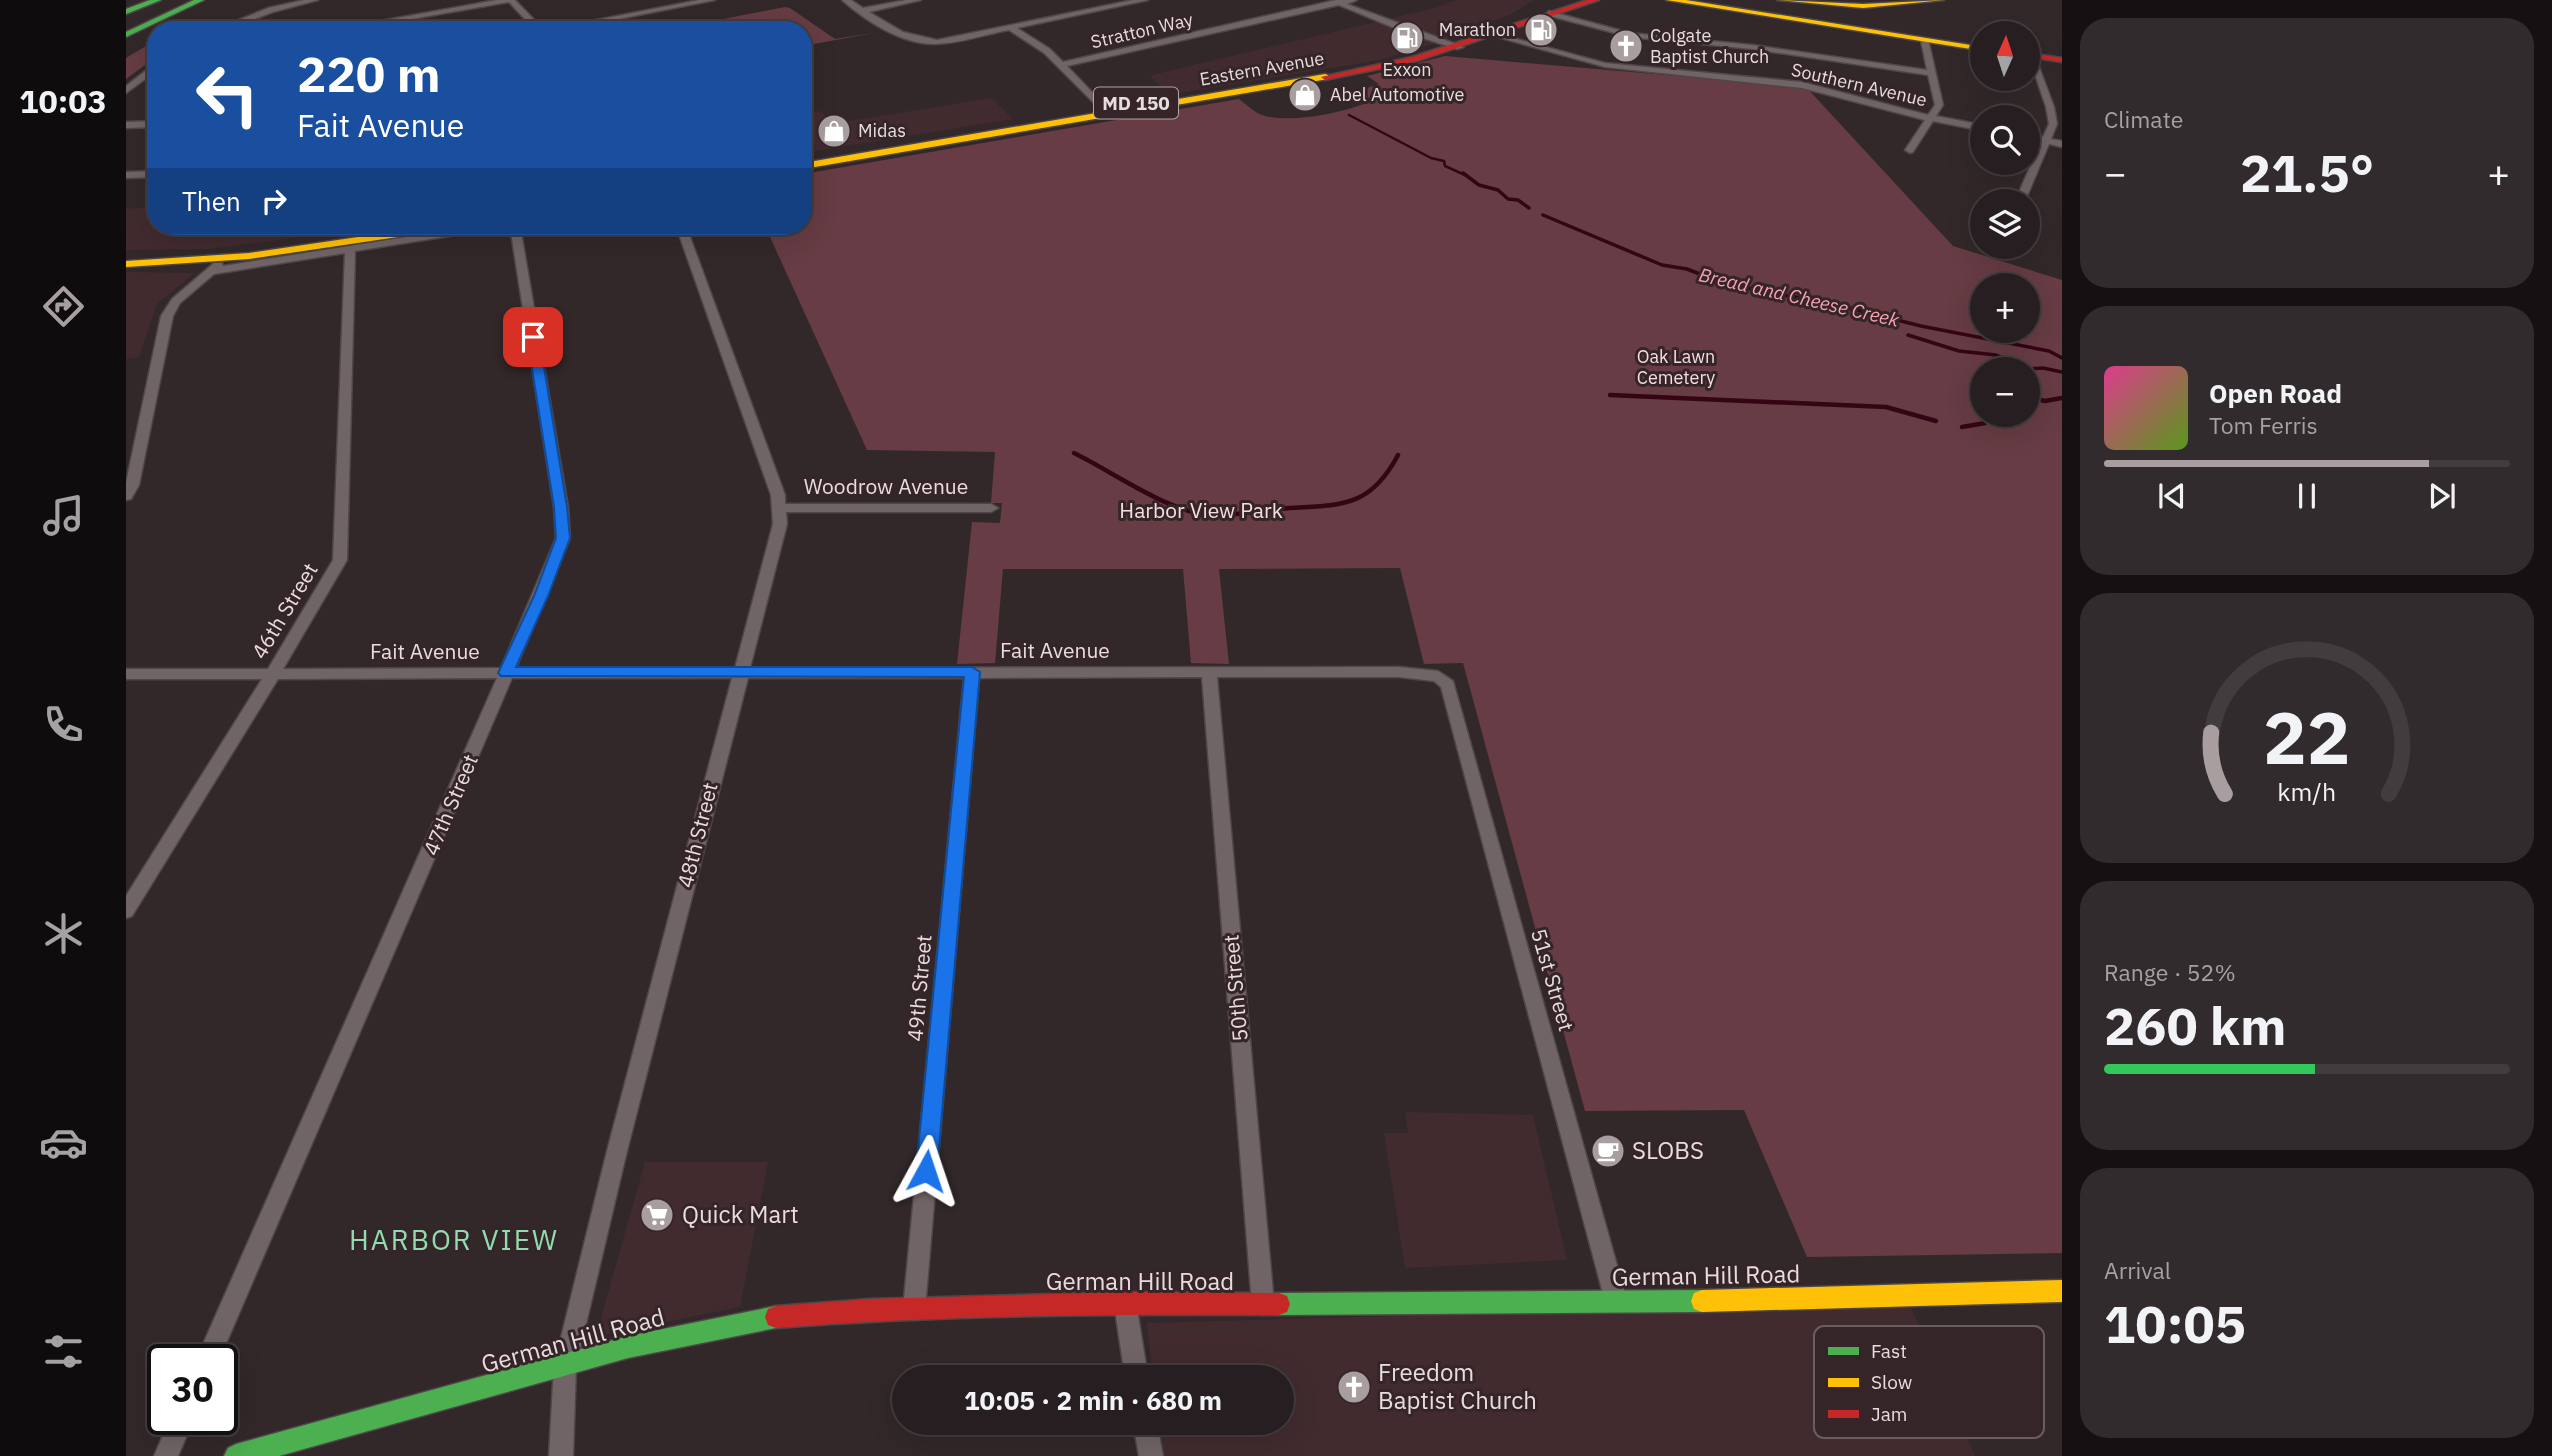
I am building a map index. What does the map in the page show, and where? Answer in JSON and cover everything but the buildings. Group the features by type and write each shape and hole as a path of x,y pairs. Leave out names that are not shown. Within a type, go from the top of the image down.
{"main road":[{"path":"126,12 157,0"},
{"path":"126,19 169,0"},
{"name":"Eastern Avenue","path":"812,164 1383,64 1454,45 1545,7 1595,0"},
{"path":"1573,3 1613,0"},
{"path":"1671,0 1970,47"},
{"path":"1781,0 1863,6 1940,0"},
{"path":"1822,0 1875,0"},
{"path":"156,21 194,2"},
{"name":"Eastern Avenue","path":"1486,33 1504,21 1573,3"},
{"path":"1504,21 1545,7"},
{"path":"126,36 147,26"},
{"path":"2040,57 2062,60"},
{"name":"Eastern Avenue","path":"812,158 1106,112"},
{"path":"219,255 306,244 345,243 372,235"},
{"path":"128,261 332,246 398,235"},
{"name":"German Hill Road","path":"236,1456 652,1342 754,1321 831,1313 1125,1303 1616,1301 2061,1293"}],"street":[{"path":"242,21 271,10 314,0"},
{"path":"387,21 510,0 531,21"},
{"path":"598,21 711,0"},
{"path":"846,0 895,33 922,42 954,41 1144,0"},
{"path":"862,11 917,0"},
{"name":"Stratton Way","path":"1062,65 1353,0"},
{"path":"1335,2 1405,30 1454,45"},
{"path":"1545,7 1630,35 1744,46 1933,74"},
{"path":"1012,28 1040,46 1062,65 1106,112"},
{"name":"Southern Avenue","path":"1486,33 1605,65 1802,85 1970,125"},
{"path":"1910,150 1939,105 1925,41"},
{"path":"126,90 147,74"},
{"path":"141,78 147,78"},
{"path":"2026,189 2048,141 2053,116 2040,82"},
{"path":"126,125 147,124"},
{"path":"2040,139 2062,144"},
{"path":"126,175 147,174"},
{"path":"211,271 345,243 416,235"},
{"name":"47th Street","path":"214,1344 270,1223 541,596 563,538 561,507 516,235"},
{"name":"48th Street","path":"561,1456 565,1366 740,672 777,538 780,508 684,235"},
{"name":"46th Street","path":"126,911 340,560 345,243"},
{"path":"126,496 132,485 167,316 176,301 211,271 219,255"},
{"name":"Woodrow Avenue","path":"780,508 991,508"},
{"name":"49th Street","path":"914,1309 972,672"},
{"name":"50th Street","path":"1209,672 1263,1304"},
{"name":"Fait Avenue","path":"126,674 1407,672 1438,676"},
{"name":"51st Street","path":"1438,676 1448,685 1616,1301"},
{"path":"1125,1303 1135,1365"},
{"path":"166,1456 175,1435"},
{"path":"1147,1435 1151,1456"}],"shaded area":[{"path":"1456,0 1534,0 1513,13 1455,37 1380,60 1172,94 1151,78 1152,75 1435,8"},
{"path":"991,98 1013,119 812,152 812,112 821,111 832,124"},
{"path":"147,207 147,235 317,235 210,249 126,250 126,209"},
{"path":"126,272 194,273 157,304 139,357 126,359"},
{"path":"1405,1112 1533,1115 1567,1260 1405,1268 1384,1133 1408,1133"},
{"path":"645,1162 768,1162 740,1307 605,1334 601,1318"},
{"path":"1908,1301 1919,1326 1814,1326 1814,1438 1967,1438 1975,1456 1163,1456 1160,1435 1294,1435 1294,1365 1152,1365 1147,1323"}],"green space":[{"path":"785,7 809,21 713,21"},
{"path":"812,23 835,39 879,32 812,44"},
{"path":"147,45 147,64 126,79 126,58"},
{"name":"Oak Lawn Cemetery","path":"1445,56 1806,87 1953,246 1970,251 1970,259 1995,259 2040,273 1970,273 1970,343 2040,343 2040,273 2062,280 2062,1253 1807,1257 1744,1110 1585,1111 1463,663 1424,664 1400,568 1219,569 1229,664 1191,663 1183,569 1003,569 995,663 957,664 972,522 1000,523 1002,503 991,503 995,452 867,450 769,235 812,235 812,172 1239,99 1259,114 1273,117 1300,118 1330,114 1366,103 1361,90 1379,84 1367,76"}],"waterway":[{"name":"Bread and Cheese Creek","path":"1349,115 1431,158 1444,161 1445,166 1465,175"},
{"name":"Bread and Cheese Creek","path":"1463,173 1479,185 1498,190 1508,199 1518,200 1529,208"},
{"name":"Bread and Cheese Creek","path":"1543,215 1662,265 1687,269 1764,292 1821,301 1921,326 2049,351 2062,358"},
{"name":"Bread and Cheese Creek","path":"1908,335 1959,351 1996,355 2029,369 2043,368 2062,372"},
{"path":"1610,395 1886,407 1936,421"},
{"name":"Bread and Cheese Creek","path":"2040,400 2062,398"},
{"name":"Bread and Cheese Creek","path":"1962,427 1970,426"},
{"path":"1074,453 1161,500 1179,508 1214,516 1349,502 1375,487 1398,455"}],"traffic: fast":[{"path":"126,12 157,0"},
{"path":"156,21 200,0"},
{"path":"126,35 147,25"},
{"path":"1279,1304 1702,1301"},
{"path":"236,1456 628,1347 776,1317"}],"traffic: slow":[{"path":"1672,0 1970,47"},
{"path":"1781,0 1863,6 1940,0"},
{"path":"812,164 1325,77"},
{"path":"126,264 249,256 391,235"},
{"path":"1702,1301 2062,1291"}],"traffic: jam":[{"path":"1325,77 1414,59 1595,0"},
{"path":"2040,57 2062,60"},
{"path":"776,1317 870,1310 1125,1303 1279,1304"}],"place":[{"name":"Marathon","path":"1541,30"},
{"name":"Exxon","path":"1407,38"},
{"name":"Colgate Baptist Church","path":"1626,46"},
{"name":"Abel Automotive","path":"1305,95"},
{"name":"Midas","path":"834,131"},
{"name":"SLOBS","path":"1608,1151"},
{"name":"Quick Mart","path":"657,1215"},
{"name":"Freedom Baptist Church","path":"1354,1387"}],"district":[{"name":"HARBOR VIEW","path":"454,1240"}],"route":[{"path":"533,337 561,507 563,538 541,596 506,673 972,672 926,1171"}],"park label":[{"name":"Harbor View Park","path":"1201,511"}]}
